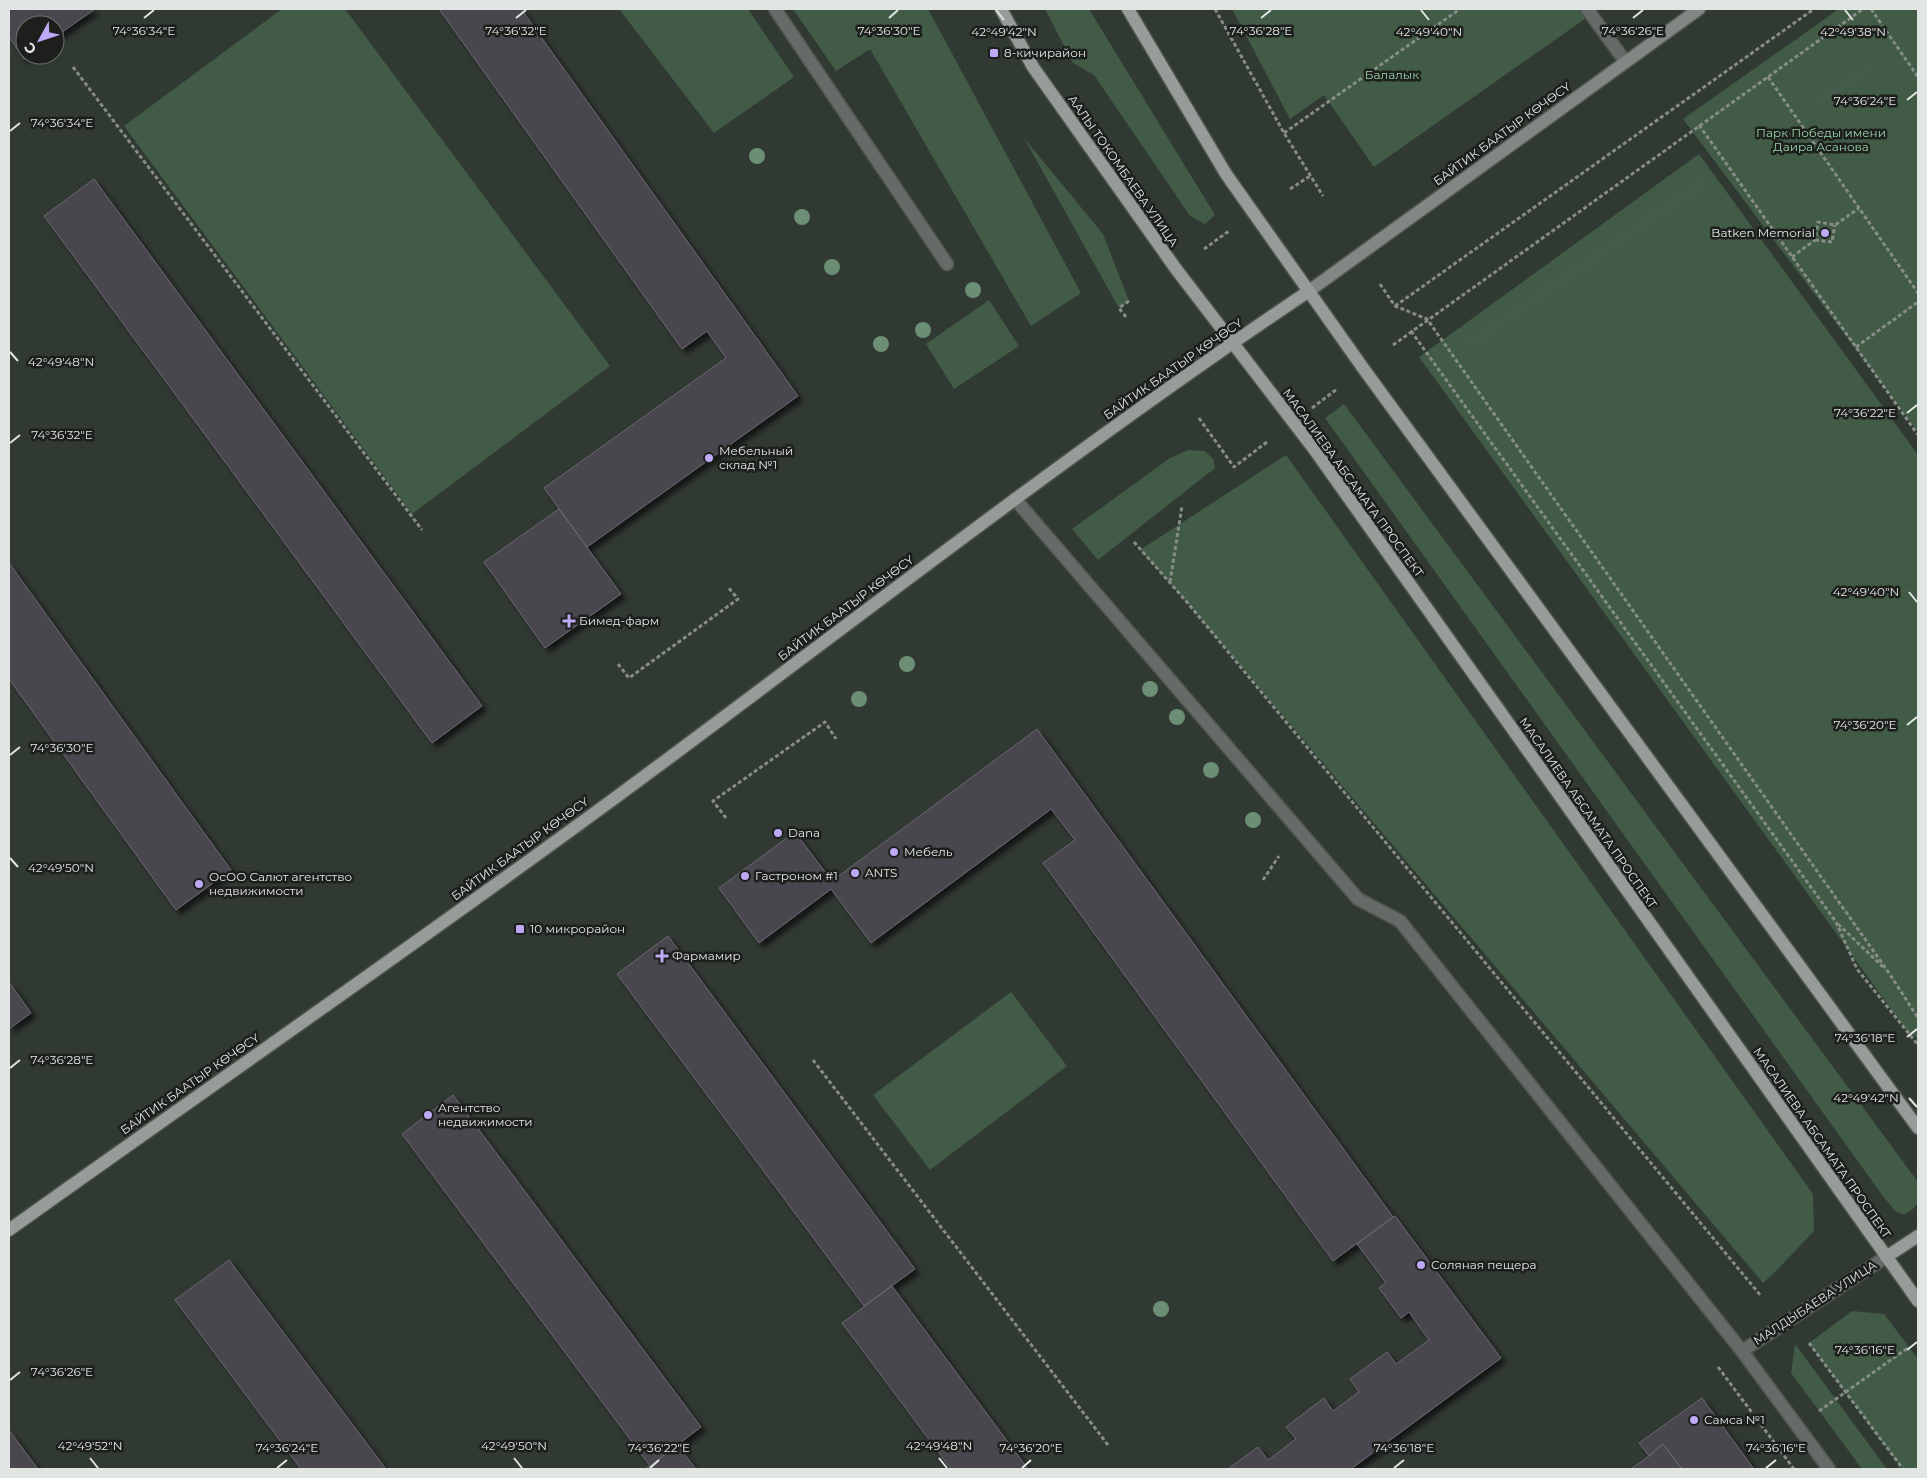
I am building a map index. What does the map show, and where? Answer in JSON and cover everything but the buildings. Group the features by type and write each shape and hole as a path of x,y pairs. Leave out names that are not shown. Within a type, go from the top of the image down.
{"main road":[{"name":"ААЛЫ ТОКОМБАЕВА УЛИЦА","path":"1001,9 1033,67 1176,268 1232,343"},
{"path":"1128,9 1226,174 1309,291 1918,1128"},
{"name":"БАЙТИК БААТЫР КӨЧӨСҮ","path":"9,1230 588,818 1015,499 1232,343 1309,291 1699,9"},
{"name":"МАСАЛИЕВА АБСАМАТА ПРОСПЕКТ","path":"1232,343 1314,449 1918,1301"},
{"path":"1886,1257 1918,1236"}],"street":[{"path":"775,9 947,264"},
{"path":"1587,9 1625,61"},
{"path":"1015,499 1358,898 1400,920 1742,1351"},
{"name":"МАЛДЫБАЕВА УЛИЦА","path":"1829,1469 1742,1351 1886,1257"}],"path":[{"path":"1215,9 1284,133 1323,196"},
{"path":"1284,133 1460,9"},
{"path":"1395,306 1814,9"},
{"path":"1392,346 1427,319 1863,9"},
{"path":"1871,9 1918,77"},
{"path":"74,67 422,530"},
{"path":"1768,77 1918,293"},
{"path":"1699,125 1918,435"},
{"path":"1290,189 1310,176"},
{"path":"1792,257 1815,240 1832,242 1835,225 1859,208"},
{"path":"1815,240 1818,222 1835,225"},
{"path":"1204,249 1229,231"},
{"path":"1380,284 1395,306 1427,319 1889,973 1918,1018"},
{"path":"1126,317 1119,308 1130,301"},
{"path":"1856,347 1918,302"},
{"path":"1410,332 1836,922 1889,973"},
{"path":"1309,410 1337,389"},
{"path":"1199,418 1234,467 1267,442"},
{"path":"1170,582 1182,506"},
{"path":"1134,542 1170,582 1761,1296"},
{"path":"618,664 628,678 738,599 728,587"},
{"path":"726,818 713,801 825,722 836,739"},
{"path":"1263,880 1279,856"},
{"path":"1836,922 1857,969 1918,1045"},
{"path":"813,1060 1108,1445"},
{"path":"1809,1343 1903,1469"},
{"path":"1819,1411 1909,1346"},
{"path":"1718,1367 1794,1469"}],"green space":[{"path":"282,9 345,9 610,366 412,514 124,126"},
{"path":"619,9 748,9 794,77 714,133"},
{"path":"793,9 928,9 1081,293 1031,326 870,49 836,71"},
{"path":"1045,9 1089,9 1215,215 1205,224 1190,216 1094,75 1073,63"},
{"name":"Балалык","path":"1232,9 1599,9 1374,167 1324,95 1290,119"},
{"name":"Парк Победы имени Даира Асанова","path":"1839,9 1918,9 1918,432 1683,119"},
{"path":"1024,138 1103,234 1129,301 1119,308"},
{"path":"1699,154 1918,455 1918,1039 1907,1031 1419,357"},
{"path":"989,300 1019,346 954,389 926,344"},
{"path":"1344,404 1918,1182 1918,1202 1910,1211 1904,1215 1895,1211 1882,1195 1325,418"},
{"path":"1188,450 1205,451 1213,459 1215,468 1098,560 1072,529 1170,458"},
{"path":"1286,455 1813,1194 1814,1231 1763,1283 1186,601 1140,550"},
{"path":"1011,992 1067,1066 930,1170 873,1095"},
{"path":"1852,1311 1884,1314 1918,1359 1918,1469 1902,1469 1809,1343"},
{"path":"1795,1344 1887,1469 1862,1469 1791,1373"}],"waterway":[{"path":"1822,101 1871,67"},
{"path":"1471,343 1702,183"}],"place":[{"name":"8-кичирайон","path":"994,53"},
{"name":"Batken Memorial","path":"1825,233"},
{"name":"Мебельный склад №1","path":"709,458"},
{"name":"Бимед-фарм","path":"569,621"},
{"name":"Dana","path":"778,833"},
{"name":"Мебель","path":"894,852"},
{"name":"ANTS","path":"855,873"},
{"name":"Гастроном #1","path":"745,876"},
{"name":"ОсОО Салют агентство недвижимости","path":"199,884"},
{"name":"10 микрорайон","path":"520,929"},
{"name":"Фармамир","path":"662,956"},
{"name":"Агентство недвижимости","path":"428,1115"},
{"name":"Соляная пещера","path":"1421,1265"},
{"name":"Самса №1","path":"1694,1420"}]}
